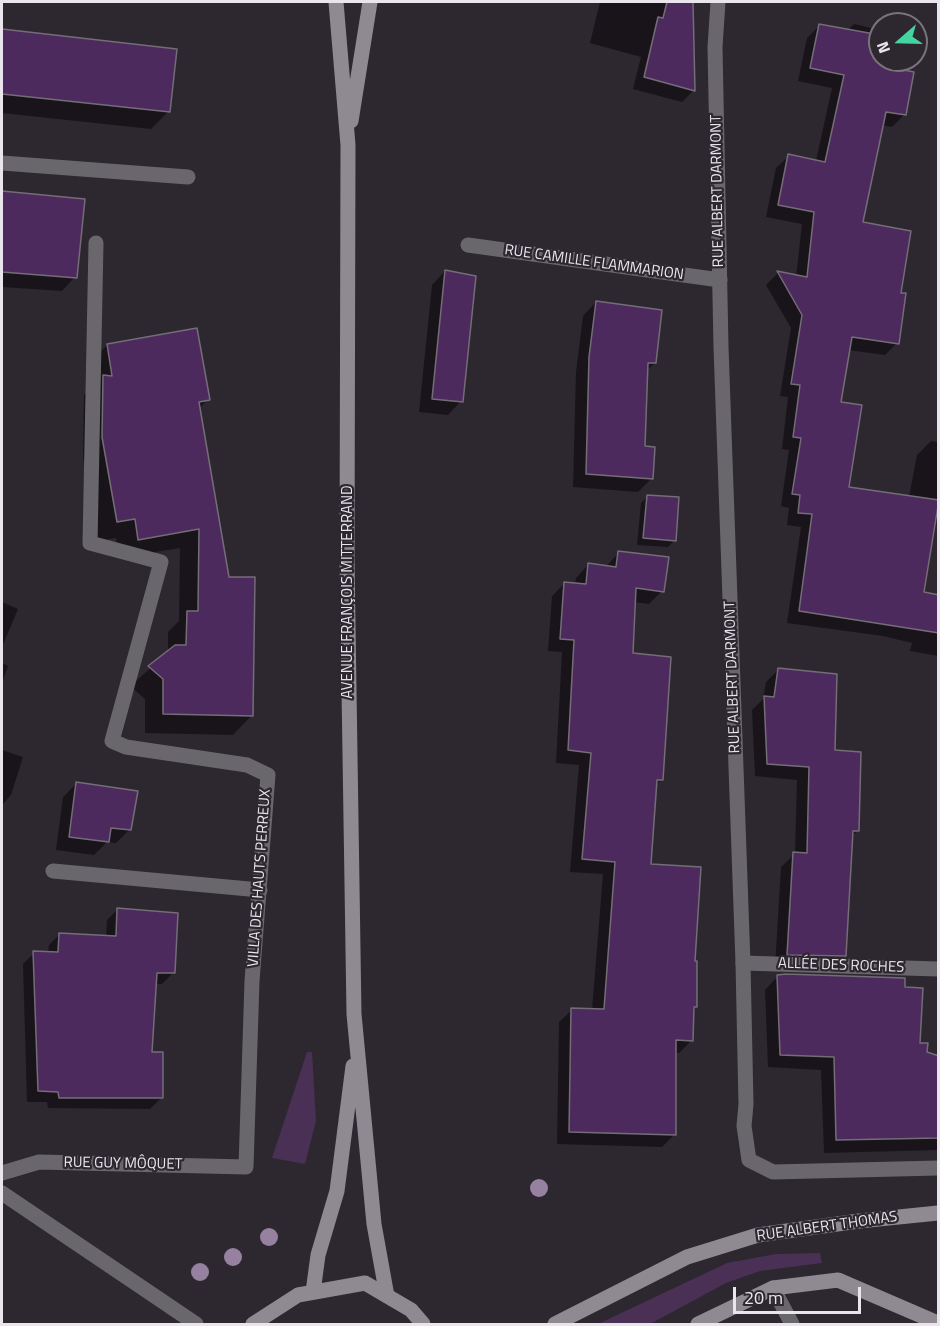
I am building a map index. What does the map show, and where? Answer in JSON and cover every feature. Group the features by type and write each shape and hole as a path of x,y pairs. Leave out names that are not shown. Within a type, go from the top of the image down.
{"main road":[{"name":"AVENUE FRANÇOIS MITTERRAND","path":"336,2 348,145 349,771 356,1039"},
{"name":"AVENUE FRANÇOIS MITTERRAND","path":"348,145 370,2"},
{"path":"313,1292 318,1256 337,1191 356,1039"},
{"path":"356,1039 374,1224 387,1296"},
{"name":"RUE ALBERT THOMAS","path":"555,1324 687,1257 759,1235 939,1213"},
{"path":"698,1324 773,1288 838,1280 939,1323"},
{"path":"253,1324 298,1295 365,1283 411,1311 423,1324"}],"street":[{"name":"RUE ALBERT DARMONT","path":"718,2 715,47 720,280 743,963 746,1104 744,1126 749,1160 773,1172 939,1168"},
{"path":"2,163 188,177"},
{"name":"VILLA DES HAUTS PERREUX","path":"96,243 90,543 161,562 112,741 126,747 247,765 268,775 252,981 246,1167"},
{"name":"RUE CAMILLE FLAMMARION","path":"468,245 720,280"},
{"path":"53,871 260,890"},
{"name":"ALLÉE DES ROCHES","path":"743,963 939,969"},
{"name":"RUE GUY MÔQUET","path":"2,1173 39,1162 246,1167"},
{"path":"2,1192 196,1324"},
{"path":"773,1288 792,1324"}],"shaded area":[{"path":"307,1052 312,1052 316,1121 305,1164 272,1158"},
{"path":"820,1253 822,1263 760,1271 726,1283 650,1324 598,1324 727,1263 776,1254"}],"building":[{"path":"667,2 693,2 695,91 644,77 658,17 663,18"},
{"path":"819,24 868,33 868,72 914,72 906,115 886,112 863,222 911,231 901,293 906,293 899,344 852,337 841,402 862,405 849,487 939,500 924,592 939,595 939,633 799,611 812,514 798,513 800,495 792,494 801,438 793,437 800,385 791,384 802,315 777,271 807,277 814,212 778,205 788,154 825,162 844,75 810,68"},
{"path":"2,29 177,49 170,112 2,94"},
{"path":"2,191 85,199 77,278 2,272"},
{"path":"445,270 476,276 463,402 432,399"},
{"path":"596,301 662,310 656,363 648,363 645,446 655,447 653,479 586,474 589,357"},
{"path":"197,328 210,400 199,402 229,577 255,577 253,716 163,714 163,679 148,666 175,645 186,645 187,611 198,611 199,529 138,540 135,519 117,522 102,437 103,375 112,376 107,344"},
{"path":"647,495 679,497 676,541 643,538"},
{"path":"618,551 669,557 664,592 636,588 633,653 671,657 663,780 657,780 651,864 701,867 695,961 697,961 697,1007 694,1007 693,1041 676,1040 676,1135 569,1132 571,1008 604,1009 615,862 582,859 591,753 568,750 574,640 560,639 564,582 586,584 588,563 616,567"},
{"path":"778,668 837,674 835,750 861,752 859,831 853,831 846,956 787,955 793,852 807,853 809,767 767,764 764,696 774,697"},
{"path":"76,782 138,791 131,830 111,828 109,842 69,837"},
{"path":"117,908 178,913 175,973 157,973 152,1052 163,1052 163,1098 59,1098 58,1092 38,1091 33,951 58,952 59,933 116,936"},
{"path":"777,975 905,978 905,987 923,988 920,1043 928,1043 927,1052 939,1056 939,1138 836,1140 834,1057 780,1055"}]}
